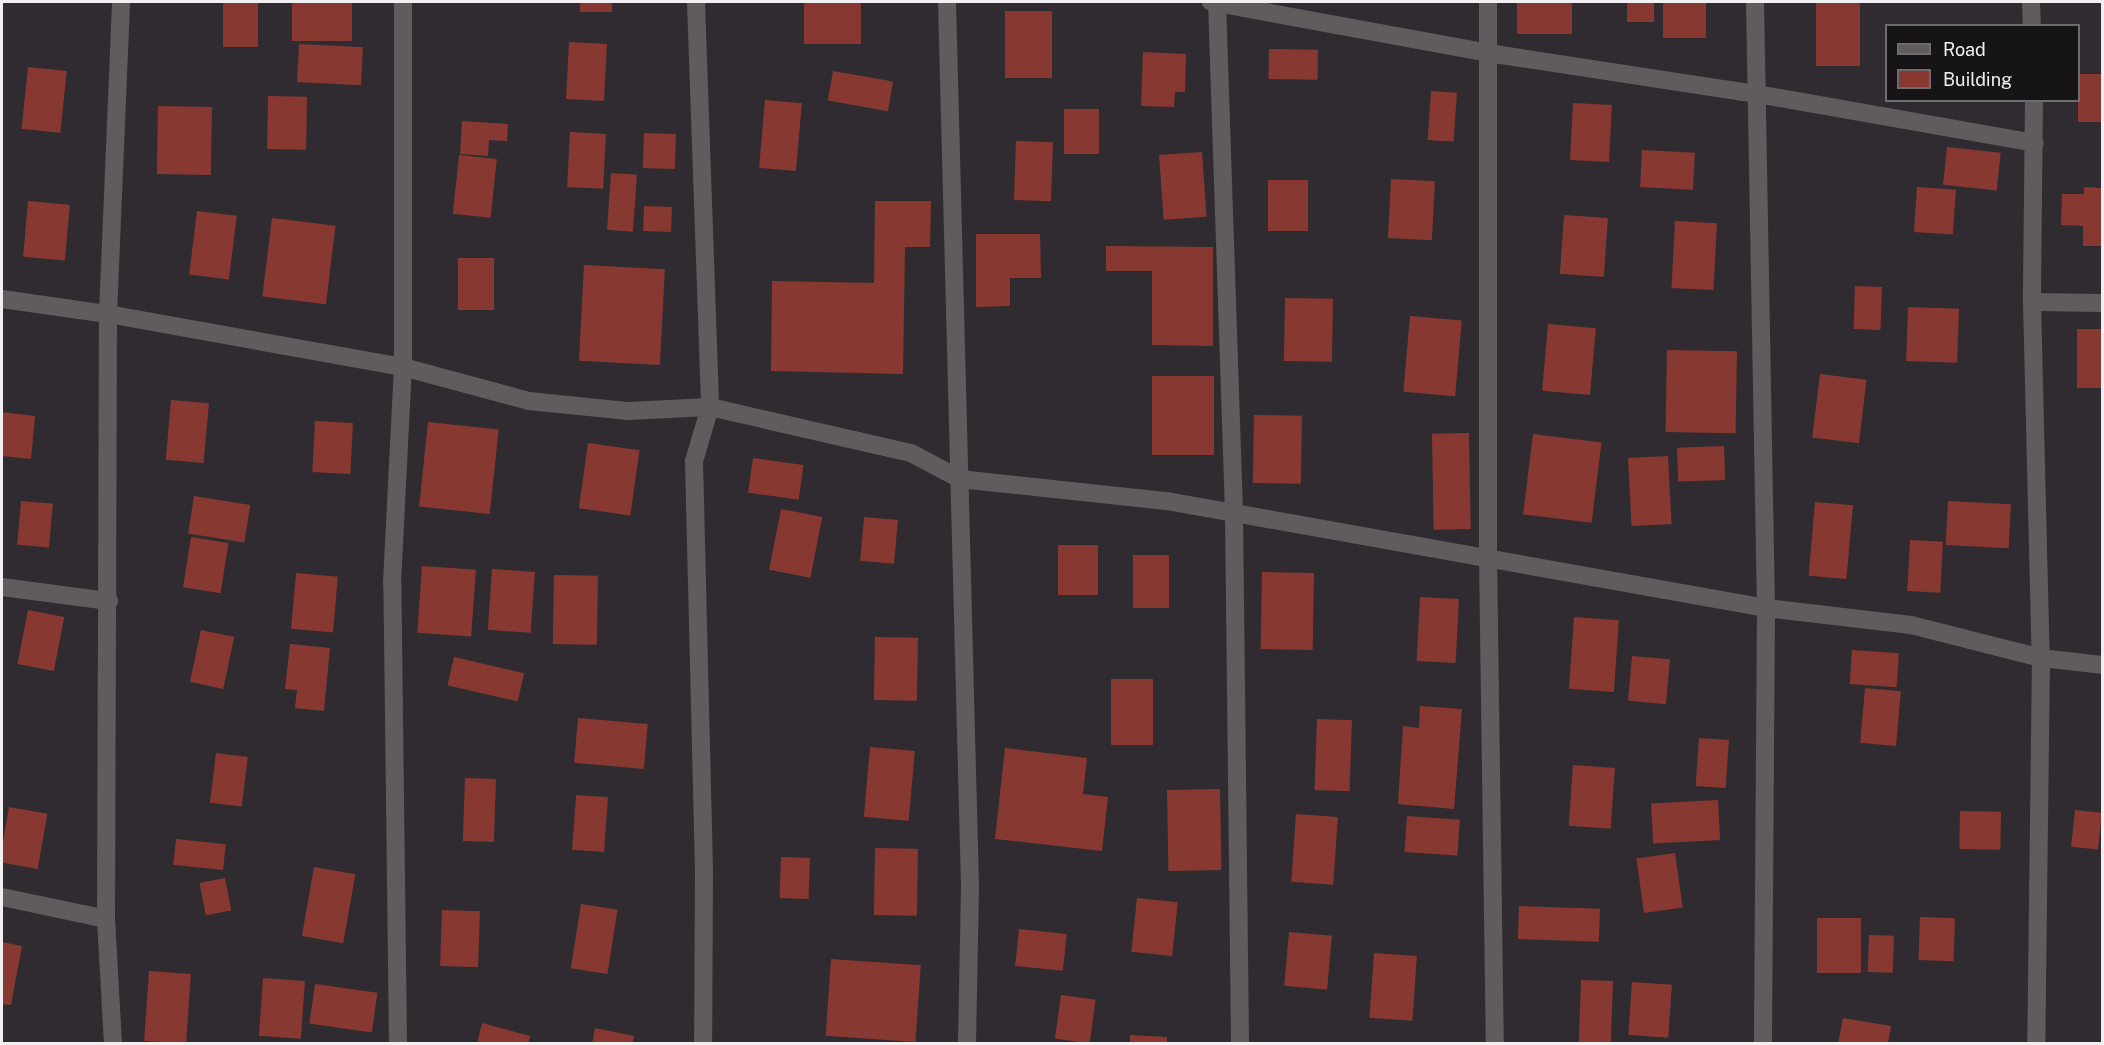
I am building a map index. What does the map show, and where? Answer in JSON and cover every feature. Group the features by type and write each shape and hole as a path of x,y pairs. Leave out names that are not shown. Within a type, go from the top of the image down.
{"street":[{"path":"113,1044 106,919 109,601 108,314 121,2"},
{"path":"398,1044 392,583 403,368 403,2"},
{"path":"696,2 710,406 694,461 703,861 703,1044"},
{"path":"947,2 970,887 967,1044"},
{"path":"1211,2 1488,53 1757,94 2035,143"},
{"path":"1217,2 1234,513 1240,1044"},
{"path":"1488,2 1488,556 1495,1044"},
{"path":"1755,2 1766,608 1763,1044"},
{"path":"2031,2 2032,24"},
{"path":"2034,102 2032,302 2041,658 2036,1044"},
{"path":"2,299 108,314 403,368 529,401 628,411 710,406 911,453 960,478 1167,501 1488,556 1766,608 1911,625 2041,658 2103,665"},
{"path":"2032,302 2103,303"},
{"path":"2,587 109,601"},
{"path":"2,897 106,919"}],"building":[{"path":"223,2 258,2 258,47 223,47"},
{"path":"292,2 352,2 352,41 292,41"},
{"path":"580,2 612,2 612,12 580,12"},
{"path":"804,2 861,2 861,44 804,44"},
{"path":"1517,2 1572,2 1572,34 1517,34"},
{"path":"1627,2 1654,2 1654,22 1627,22"},
{"path":"1663,2 1706,2 1706,38 1663,38"},
{"path":"1816,2 1860,2 1860,66 1816,66"},
{"path":"1005,11 1052,11 1052,78 1005,78"},
{"path":"569,42 607,44 604,101 566,99"},
{"path":"299,44 363,47 361,85 297,82"},
{"path":"1269,49 1318,50 1317,80 1268,79"},
{"path":"1143,52 1186,54 1185,92 1175,92 1174,107 1141,106"},
{"path":"28,67 67,71 60,133 22,129"},
{"path":"833,71 893,82 888,111 828,101"},
{"path":"2080,74 2102,74 2102,122 2078,122"},
{"path":"1431,91 1457,93 1454,142 1428,140"},
{"path":"268,96 307,97 306,150 267,149"},
{"path":"765,100 802,103 796,171 759,168"},
{"path":"1573,103 1612,105 1609,162 1570,160"},
{"path":"158,106 212,107 211,175 157,174"},
{"path":"1064,109 1099,109 1099,154 1064,154"},
{"path":"462,121 508,124 507,141 489,140 488,156 460,154"},
{"path":"570,132 606,134 603,189 567,187"},
{"path":"644,133 676,134 675,169 643,168"},
{"path":"1016,141 1053,142 1051,201 1014,200"},
{"path":"1947,147 2001,153 1997,190 1943,185"},
{"path":"1642,150 1695,153 1693,190 1640,187"},
{"path":"1202,152 1207,217 1164,220 1159,155"},
{"path":"459,155 497,159 491,218 453,214"},
{"path":"611,173 637,175 633,232 607,230"},
{"path":"1391,179 1435,181 1432,240 1388,238"},
{"path":"1268,180 1308,180 1308,231 1268,231"},
{"path":"1917,187 1956,190 1953,235 1914,232"},
{"path":"2084,187 2102,188 2102,246 2083,246 2083,226 2061,225 2062,194 2084,194"},
{"path":"28,201 70,205 65,260 23,257"},
{"path":"875,201 931,201 930,247 905,247 903,374 771,371 772,281 874,283"},
{"path":"644,206 672,207 671,232 643,231"},
{"path":"197,211 237,216 229,279 189,275"},
{"path":"1564,215 1608,218 1604,277 1560,274"},
{"path":"272,218 336,226 326,304 262,296"},
{"path":"1675,221 1717,223 1713,290 1671,288"},
{"path":"976,234 1040,234 1041,278 1010,278 1010,306 976,307"},
{"path":"1106,246 1213,247 1213,346 1152,345 1152,271 1106,271"},
{"path":"458,258 494,258 494,310 458,310"},
{"path":"584,265 665,269 660,365 579,361"},
{"path":"1855,286 1882,287 1880,330 1853,329"},
{"path":"1285,298 1333,299 1332,362 1284,361"},
{"path":"1908,307 1959,309 1957,363 1906,361"},
{"path":"1410,316 1462,321 1455,396 1403,392"},
{"path":"1548,324 1596,328 1590,395 1542,391"},
{"path":"2077,329 2102,329 2102,388 2077,388"},
{"path":"1667,350 1737,351 1736,433 1666,432"},
{"path":"1820,374 1867,380 1859,443 1812,438"},
{"path":"1152,376 1214,376 1214,455 1152,455"},
{"path":"171,400 209,403 204,463 166,460"},
{"path":"2,412 35,416 31,459 2,456"},
{"path":"1254,415 1302,416 1301,484 1253,483"},
{"path":"315,421 353,423 350,474 312,472"},
{"path":"428,422 499,429 490,514 419,507"},
{"path":"1469,433 1471,529 1434,530 1432,434"},
{"path":"1533,434 1601,442 1592,523 1523,514"},
{"path":"588,443 639,450 630,516 579,508"},
{"path":"1724,446 1725,480 1678,482 1677,448"},
{"path":"1668,456 1672,524 1632,526 1628,458"},
{"path":"753,458 804,465 799,500 748,493"},
{"path":"194,496 250,505 244,542 188,534"},
{"path":"21,501 53,504 49,548 17,545"},
{"path":"1948,501 2011,504 2009,548 1946,545"},
{"path":"1815,502 1853,505 1846,579 1809,576"},
{"path":"781,509 822,517 810,578 769,570"},
{"path":"864,517 898,520 894,564 860,561"},
{"path":"191,537 229,543 221,593 183,587"},
{"path":"1910,540 1943,542 1940,593 1907,591"},
{"path":"1058,545 1098,545 1098,595 1058,595"},
{"path":"1133,555 1169,555 1169,608 1133,608"},
{"path":"422,566 476,570 471,637 417,633"},
{"path":"492,569 535,572 531,633 488,630"},
{"path":"1262,572 1314,573 1313,650 1261,649"},
{"path":"296,573 338,577 333,632 291,629"},
{"path":"554,575 598,576 597,645 553,644"},
{"path":"1420,597 1459,599 1456,663 1417,661"},
{"path":"28,610 64,617 54,671 18,664"},
{"path":"1574,617 1619,620 1614,692 1569,689"},
{"path":"201,630 234,637 223,689 190,682"},
{"path":"875,637 918,638 917,701 874,700"},
{"path":"290,644 330,648 324,711 295,708 297,690 285,689"},
{"path":"1852,650 1899,653 1897,687 1850,684"},
{"path":"1632,656 1670,659 1666,704 1628,701"},
{"path":"454,657 524,673 518,701 447,685"},
{"path":"1111,679 1153,679 1153,745 1111,745"},
{"path":"1865,688 1901,691 1896,746 1860,743"},
{"path":"1420,706 1462,709 1454,809 1398,804 1403,726 1419,728"},
{"path":"578,718 648,724 644,769 574,763"},
{"path":"1317,719 1352,720 1350,791 1315,790"},
{"path":"1699,738 1729,740 1726,788 1696,786"},
{"path":"870,747 915,751 909,821 864,817"},
{"path":"1005,748 1087,758 1083,794 1108,797 1102,851 995,839"},
{"path":"216,753 248,757 242,807 210,803"},
{"path":"1573,765 1615,768 1611,829 1569,826"},
{"path":"465,778 496,779 494,842 463,841"},
{"path":"1220,789 1221,870 1168,871 1167,790"},
{"path":"576,795 608,797 604,852 572,850"},
{"path":"1718,800 1720,840 1653,843 1651,804"},
{"path":"9,807 47,814 38,869 2,863 2,847"},
{"path":"2075,810 2102,813 2098,850 2071,847"},
{"path":"1960,811 2001,812 2000,850 1959,849"},
{"path":"1296,814 1338,817 1333,885 1291,882"},
{"path":"1407,816 1460,820 1457,856 1404,852"},
{"path":"176,839 226,844 223,870 173,865"},
{"path":"875,848 918,849 917,916 874,915"},
{"path":"1675,853 1683,907 1644,913 1636,858"},
{"path":"781,857 810,858 809,899 780,898"},
{"path":"314,867 355,874 343,943 302,936"},
{"path":"225,878 231,910 206,915 199,883"},
{"path":"1137,898 1178,902 1172,956 1131,952"},
{"path":"581,904 618,910 607,974 571,968"},
{"path":"1519,906 1600,909 1599,942 1518,939"},
{"path":"442,910 480,911 478,967 440,966"},
{"path":"1920,917 1955,918 1953,961 1918,960"},
{"path":"1817,918 1861,918 1861,973 1817,973"},
{"path":"1019,929 1067,934 1063,971 1015,966"},
{"path":"1289,932 1332,936 1327,990 1284,986"},
{"path":"1869,935 1894,936 1893,973 1868,972"},
{"path":"2,942 22,946 11,1005 2,1004"},
{"path":"1374,953 1417,956 1412,1021 1369,1018"},
{"path":"831,959 921,965 915,1042 826,1036"},
{"path":"149,971 191,974 186,1044 144,1041"},
{"path":"263,978 305,981 301,1039 259,1036"},
{"path":"1581,980 1613,981 1611,1044 1579,1044"},
{"path":"1632,982 1672,985 1668,1038 1628,1035"},
{"path":"315,984 377,993 372,1032 309,1024"},
{"path":"1061,995 1096,1000 1090,1043 1055,1039"},
{"path":"1843,1018 1891,1026 1888,1044 1838,1044"},
{"path":"482,1023 530,1036 528,1044 477,1044"},
{"path":"595,1028 634,1036 632,1044 592,1044"},
{"path":"1130,1035 1167,1037 1167,1044 1130,1044"}]}
